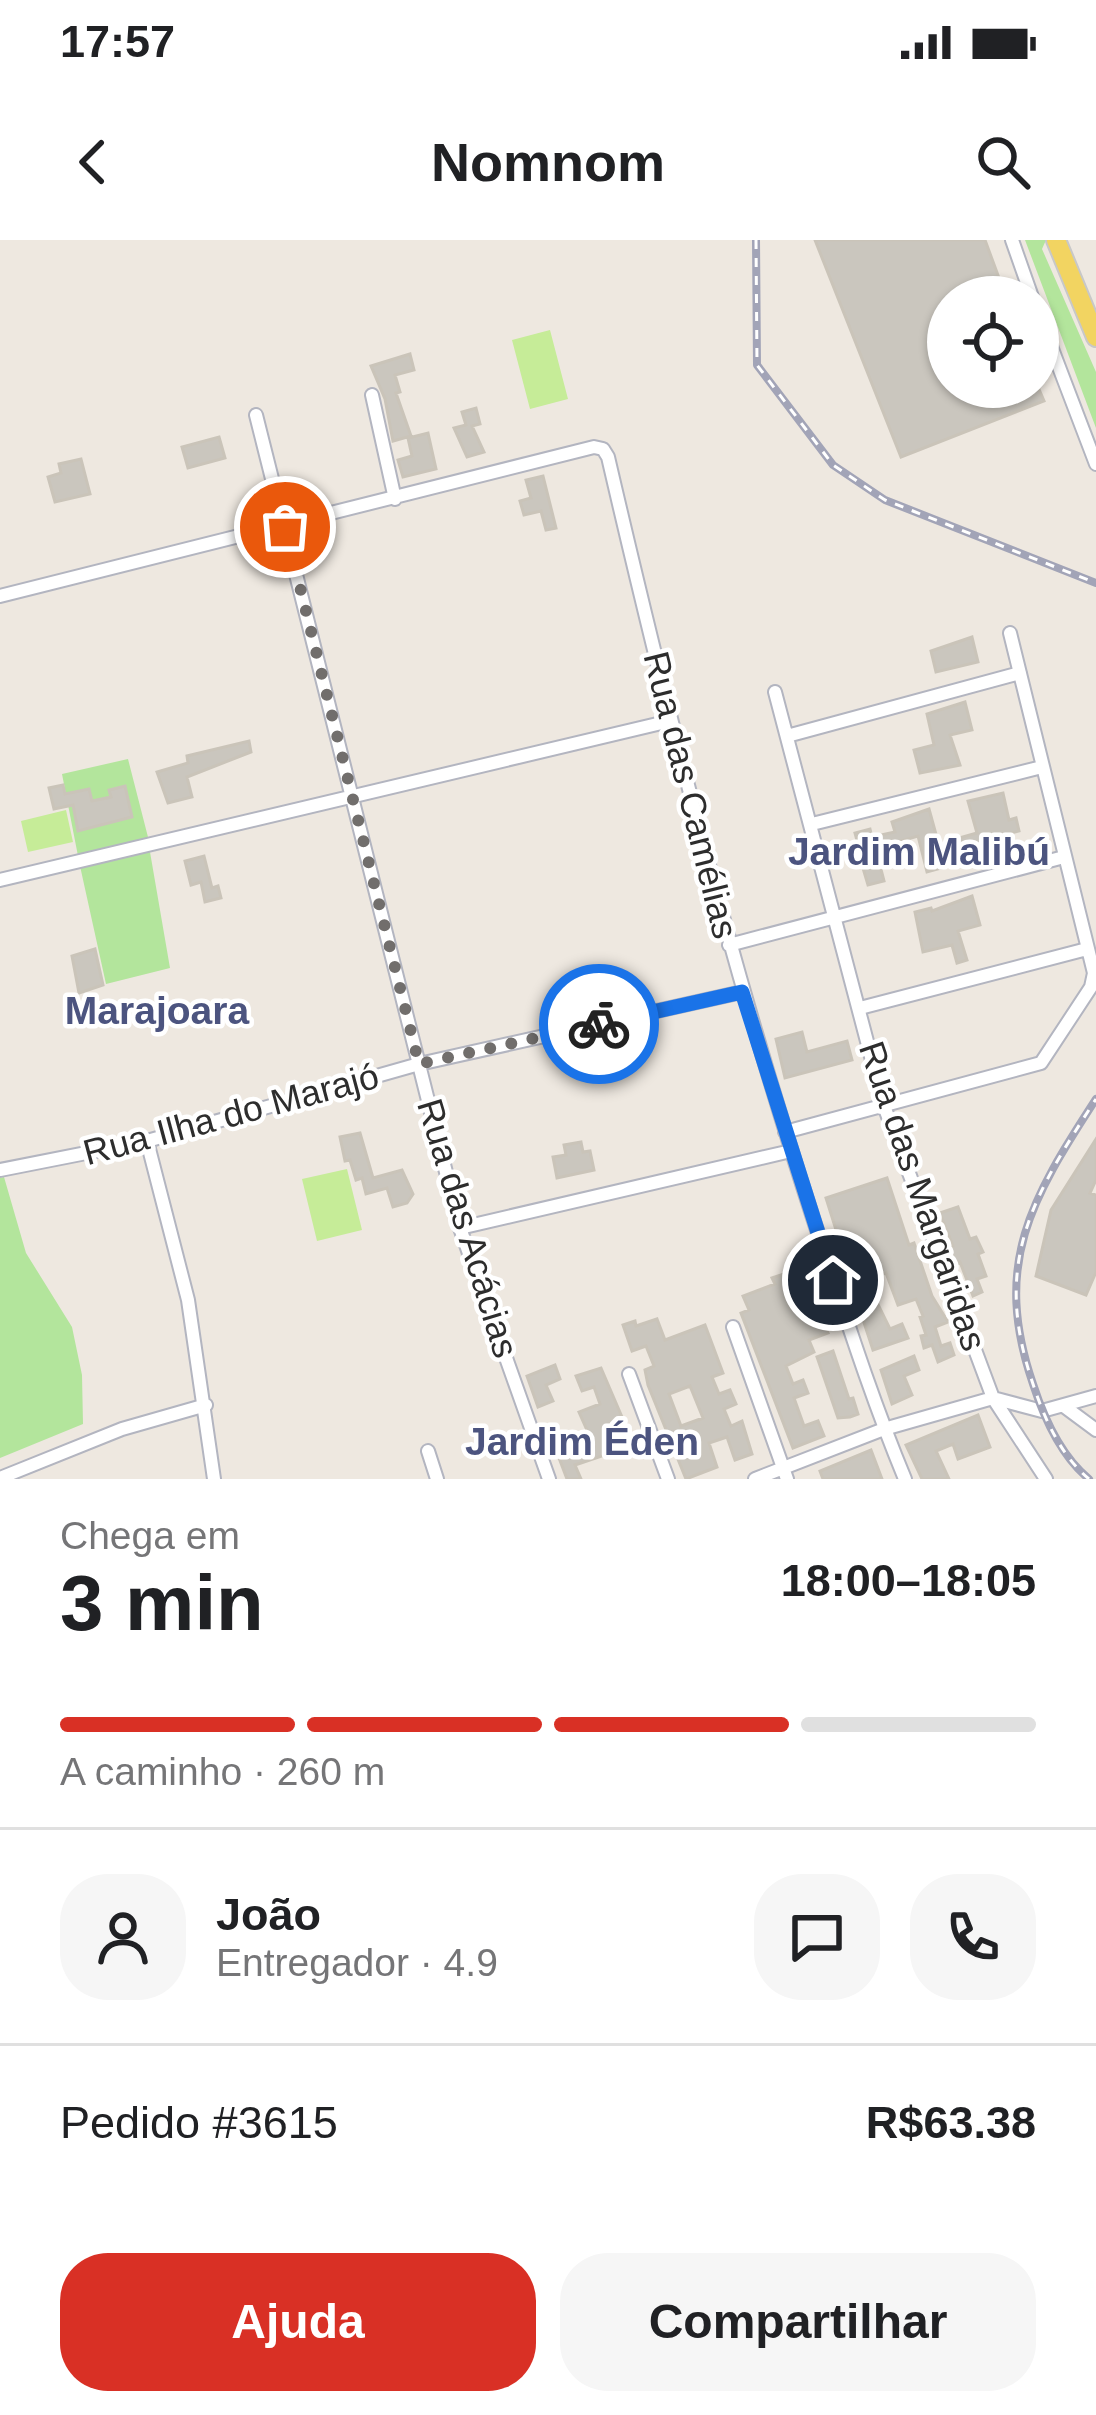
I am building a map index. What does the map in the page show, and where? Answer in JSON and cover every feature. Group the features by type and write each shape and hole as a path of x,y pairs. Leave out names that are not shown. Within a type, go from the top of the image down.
{"main road":[{"path":"1057,240 1096,337"}],"street":[{"path":"1012,240 1025,276"},
{"path":"1059,367 1096,464"},
{"path":"0,596 395,499 372,395"},
{"name":"Rua das Acácias","path":"256,415 460,1228 549,1479"},
{"name":"Rua das Camélias","path":"395,499 594,447 603,449 608,457 670,721 742,992 884,1429 905,1479"},
{"path":"785,1132 1041,1064 1093,980 1010,633"},
{"path":"787,736 1020,673"},
{"name":"Rua das Margaridas","path":"775,692 884,1106 993,1398 1046,1479"},
{"path":"0,880 670,721"},
{"path":"812,824 1042,767"},
{"path":"729,945 1064,857"},
{"path":"860,1008 1087,949"},
{"name":"Rua Ilha do Marajó","path":"0,1171 147,1141 419,1064 742,992"},
{"path":"147,1141 188,1300 214,1479"},
{"path":"460,1228 791,1151"},
{"path":"734,1327 785,1474"},
{"path":"629,1374 668,1479"},
{"path":"755,1479 785,1474 884,1429 993,1398 1028,1409 1065,1407 1096,1396"},
{"path":"0,1478 122,1429 206,1405"},
{"path":"1065,1407 1096,1430"},
{"path":"1013,1430 1028,1409"},
{"path":"428,1451 437,1479"}],"green space":[{"path":"1025,240 1046,240 1042,249 1054,276 1039,276"},
{"path":"1059,288 1096,372 1096,428 1059,330"},
{"path":"550,330 568,399 530,409 512,340"},
{"path":"128,759 149,841 78,856 62,774"},
{"path":"66,810 73,842 28,852 21,821"},
{"path":"150,852 170,968 106,984 80,866"},
{"path":"347,1169 362,1230 317,1241 302,1179"},
{"path":"4,1177 26,1253 72,1327 82,1375 83,1424 0,1458 0,1178"}],"building":[{"path":"815,240 985,240 998,276 927,276 927,408 1026,408 901,457"},
{"path":"410,354 414,370 395,375 411,436 393,441 385,399 371,366"},
{"path":"476,408 480,424 472,426 484,452 467,457 454,428 466,425 462,412"},
{"path":"428,433 436,469 403,477 398,460 412,456 408,438"},
{"path":"219,437 225,458 188,468 182,447"},
{"path":"81,459 90,494 55,502 48,477 61,473 59,464"},
{"path":"543,476 556,528 546,530 541,511 524,515 520,501 531,498 526,480"},
{"path":"972,637 978,662 936,672 931,651"},
{"path":"965,702 972,730 950,735 960,765 920,773 914,750 934,745 927,714"},
{"path":"249,741 251,752 187,777 192,797 168,803 157,772 188,763 187,756"},
{"path":"63,785 65,794 89,789 92,801 111,797 109,790 125,786 132,817 78,831 73,805 54,809 49,788"},
{"path":"1003,793 1009,820 1016,818 1019,831 999,836 1003,852 965,861 959,838 977,833 968,801"},
{"path":"929,809 945,867 927,872 918,836 877,854 884,881 868,885 860,858 853,860 849,846 858,844 855,833 870,829 872,837 895,832 892,822"},
{"path":"204,856 212,888 218,886 221,898 205,902 201,882 191,885 185,861"},
{"path":"972,896 980,925 958,931 967,960 957,963 952,945 923,952 915,912 932,911"},
{"path":"95,949 103,985 79,993 72,956"},
{"path":"802,1032 807,1052 847,1041 852,1060 785,1078 776,1039"},
{"path":"360,1133 373,1178 402,1170 413,1194 407,1203 393,1207 387,1188 366,1194 362,1178 356,1180 350,1160 345,1161 340,1137"},
{"path":"1096,1139 1096,1180 1090,1193 1096,1195 1096,1272 1086,1295 1036,1276 1051,1210"},
{"path":"581,1142 583,1152 590,1151 594,1170 557,1178 553,1157 566,1155 564,1145"},
{"path":"887,1178 909,1245 914,1243 932,1296 948,1322 935,1327 941,1346 950,1343 954,1355 938,1362 932,1345 924,1348 923,1316 916,1299 898,1305 886,1273 866,1280 890,1329 902,1324 908,1338 873,1350 856,1298 851,1300 848,1268 826,1198"},
{"path":"958,1207 970,1239 976,1237 983,1252 978,1254 986,1276 977,1279 982,1292 973,1296 960,1262 955,1264 940,1213"},
{"path":"793,1271 803,1288 810,1285 815,1297 810,1299 828,1333 809,1340 814,1352 786,1366 793,1384 803,1380 808,1393 794,1398 804,1426 818,1421 824,1436 793,1448 741,1313 749,1310 743,1296"},
{"path":"657,1319 665,1340 705,1325 723,1373 712,1377 719,1394 730,1390 736,1404 724,1409 731,1426 742,1421 752,1454 735,1460 727,1437 709,1443 717,1467 686,1479 648,1385 645,1370 654,1366 646,1346 632,1351 623,1325 635,1321 636,1326","holes":["690,1386 703,1418 681,1426 669,1394"]},
{"path":"833,1351 858,1414 850,1417 838,1418 817,1357"},
{"path":"914,1356 919,1370 904,1376 912,1395 892,1404 881,1370"},
{"path":"555,1365 560,1379 546,1385 553,1401 538,1407 527,1376"},
{"path":"601,1368 634,1445 575,1465 581,1479 567,1479 559,1458 594,1446 579,1412 600,1404 594,1387 582,1391 576,1376"},
{"path":"978,1415 990,1447 958,1459 953,1444 936,1451 949,1479 922,1479 906,1445"},
{"path":"871,1450 882,1479 823,1479 820,1471"}],"railway":[{"path":"756,240 757,365 833,465 885,500 1096,583"},
{"path":"1089,1479 1062,1448 1042,1410 1021,1341 1016,1303 1018,1267 1037,1201 1096,1099"}],"way so far":[{"path":"285,527 419,1064 599,1024"}],"district":[{"name":"Jardim Malibú","path":"919,851"},
{"name":"Marajoara","path":"157,1010"},
{"name":"Jardim Éden","path":"582,1441"}],"route":[{"path":"599,1024 742,992 833,1280"}]}
